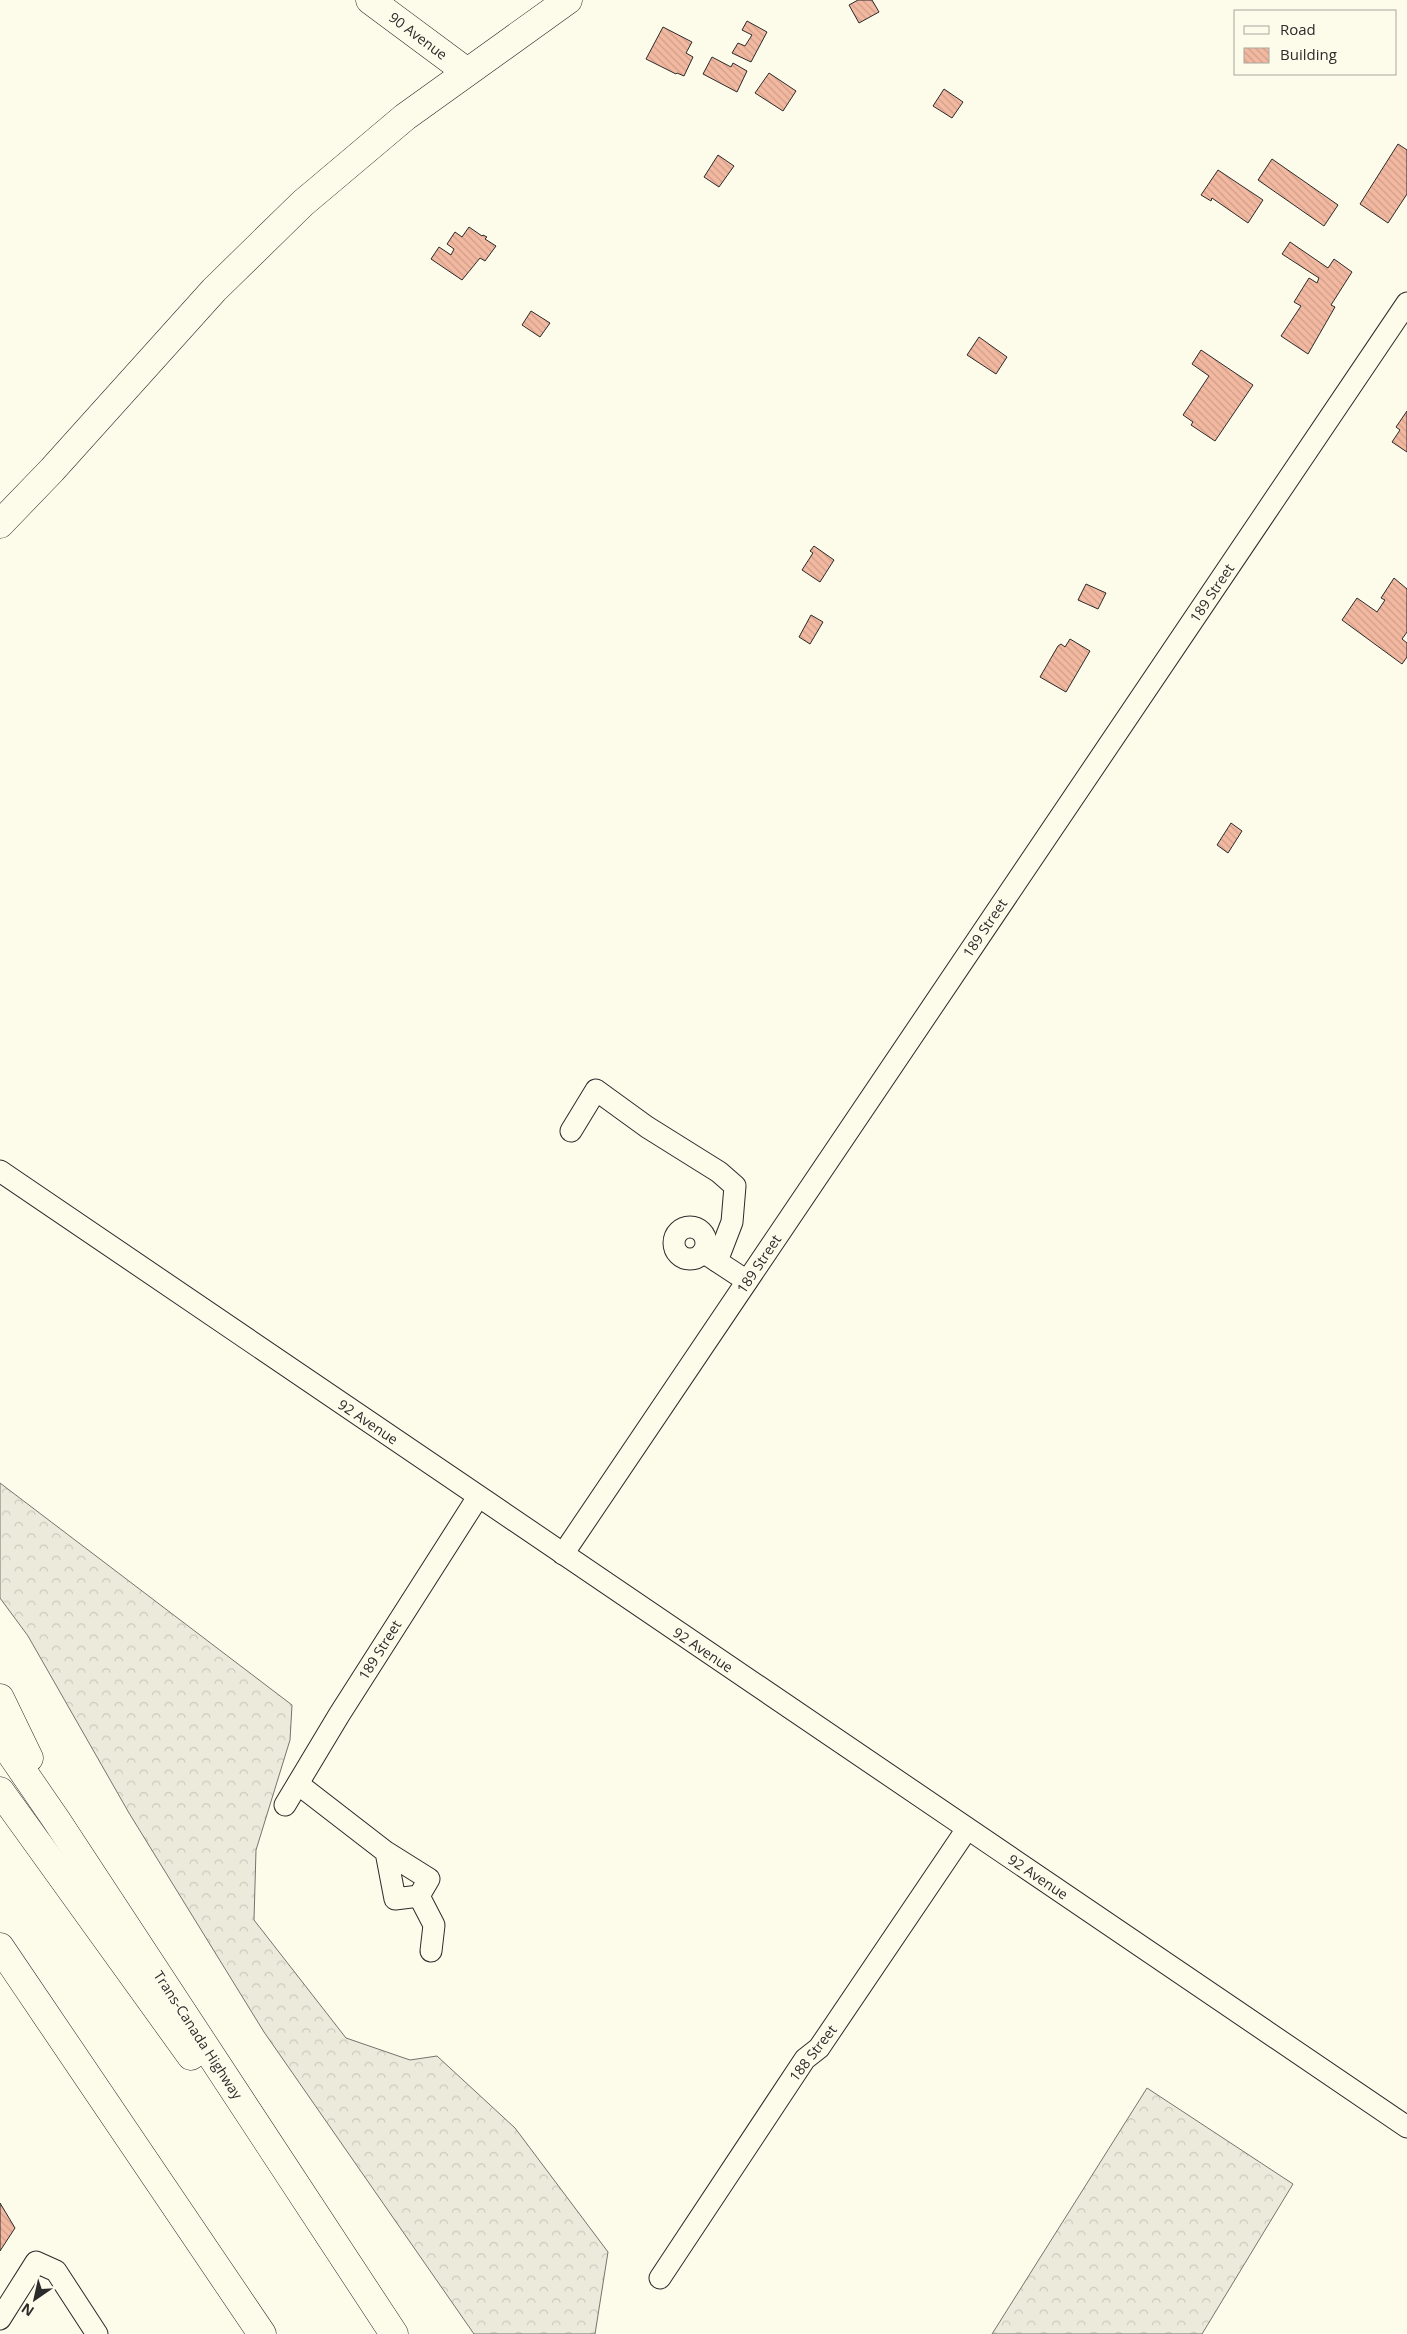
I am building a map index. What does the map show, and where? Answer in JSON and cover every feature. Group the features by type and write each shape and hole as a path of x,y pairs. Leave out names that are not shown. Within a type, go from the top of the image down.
{"main road":[{"name":"90 Avenue","path":"370,0 466,72"},
{"path":"0,524 52,470 214,290 303,203 404,117 568,0"},
{"path":"0,1698 57,1821"},
{"name":"Trans-Canada Highway","path":"0,1738 57,1821 394,2334"},
{"name":"Trans-Canada Highway","path":"0,1791 103,1936 394,2334"},
{"path":"0,1947 262,2334"}],"street":[{"name":"189 Street","path":"563,1554 1407,303"},
{"path":"572,1131 596,1090 648,1127 719,1172 735,1186 732,1222 710,1257 747,1282"},
{"name":"92 Avenue","path":"0,1171 1407,2128"},
{"name":"189 Street","path":"286,1805 339,1715 478,1497"},
{"path":"298,1784 386,1852 395,1899 419,1896 434,1925 431,1951"},
{"name":"188 Street","path":"660,2278 805,2059 819,2048 967,1829"},
{"path":"0,2319 36,2262 56,2271 97,2334"}],"green space":[{"path":"0,1483 292,1705 290,1740 256,1850 254,1920 346,2038 410,2060 437,2056 515,2128 608,2252 595,2334 474,2334 264,2032 129,1813 28,1636 0,1598"},
{"path":"1147,2088 1293,2184 1202,2334 992,2334"}],"building":[{"path":"858,0 872,0 879,12 859,23 849,5"},
{"path":"747,21 767,32 751,62 732,53 738,43 745,46 752,35 742,30"},
{"path":"663,27 692,42 686,53 693,57 684,76 646,59"},
{"path":"712,57 731,67 733,63 747,71 737,92 703,74"},
{"path":"769,73 796,91 783,111 755,93"},
{"path":"944,89 963,102 952,118 933,106"},
{"path":"1398,144 1407,150 1407,194 1388,223 1360,204"},
{"path":"718,155 734,166 719,187 704,177"},
{"path":"1272,159 1338,205 1324,226 1258,180"},
{"path":"1218,170 1263,200 1248,223 1212,198 1211,201 1201,195"},
{"path":"469,227 482,236 487,237 485,239 496,246 485,261 480,258 462,280 431,259 439,247 451,255 454,249 447,244 455,232 462,237"},
{"path":"1290,242 1328,268 1334,259 1352,272 1331,305 1335,307 1308,354 1281,336 1301,306 1294,302 1309,278 1317,283 1319,278 1282,254"},
{"path":"531,311 550,323 540,337 522,325"},
{"path":"979,337 1007,357 996,374 967,355"},
{"path":"1201,350 1253,385 1215,441 1191,425 1193,422 1183,415 1209,376 1192,364"},
{"path":"1407,411 1407,452 1392,442 1400,430 1396,427"},
{"path":"814,546 834,560 820,582 802,570 813,553 810,551"},
{"path":"1394,578 1407,589 1407,632 1402,639 1407,643 1407,657 1402,664 1342,620 1357,598 1377,612 1385,600 1381,598"},
{"path":"1086,584 1106,593 1098,609 1078,600"},
{"path":"811,615 823,622 810,644 799,637"},
{"path":"1070,639 1090,651 1066,692 1040,677 1058,646 1061,644 1065,647"},
{"path":"1231,823 1242,831 1228,853 1217,845"},
{"path":"0,2203 15,2228 0,2251"}]}
